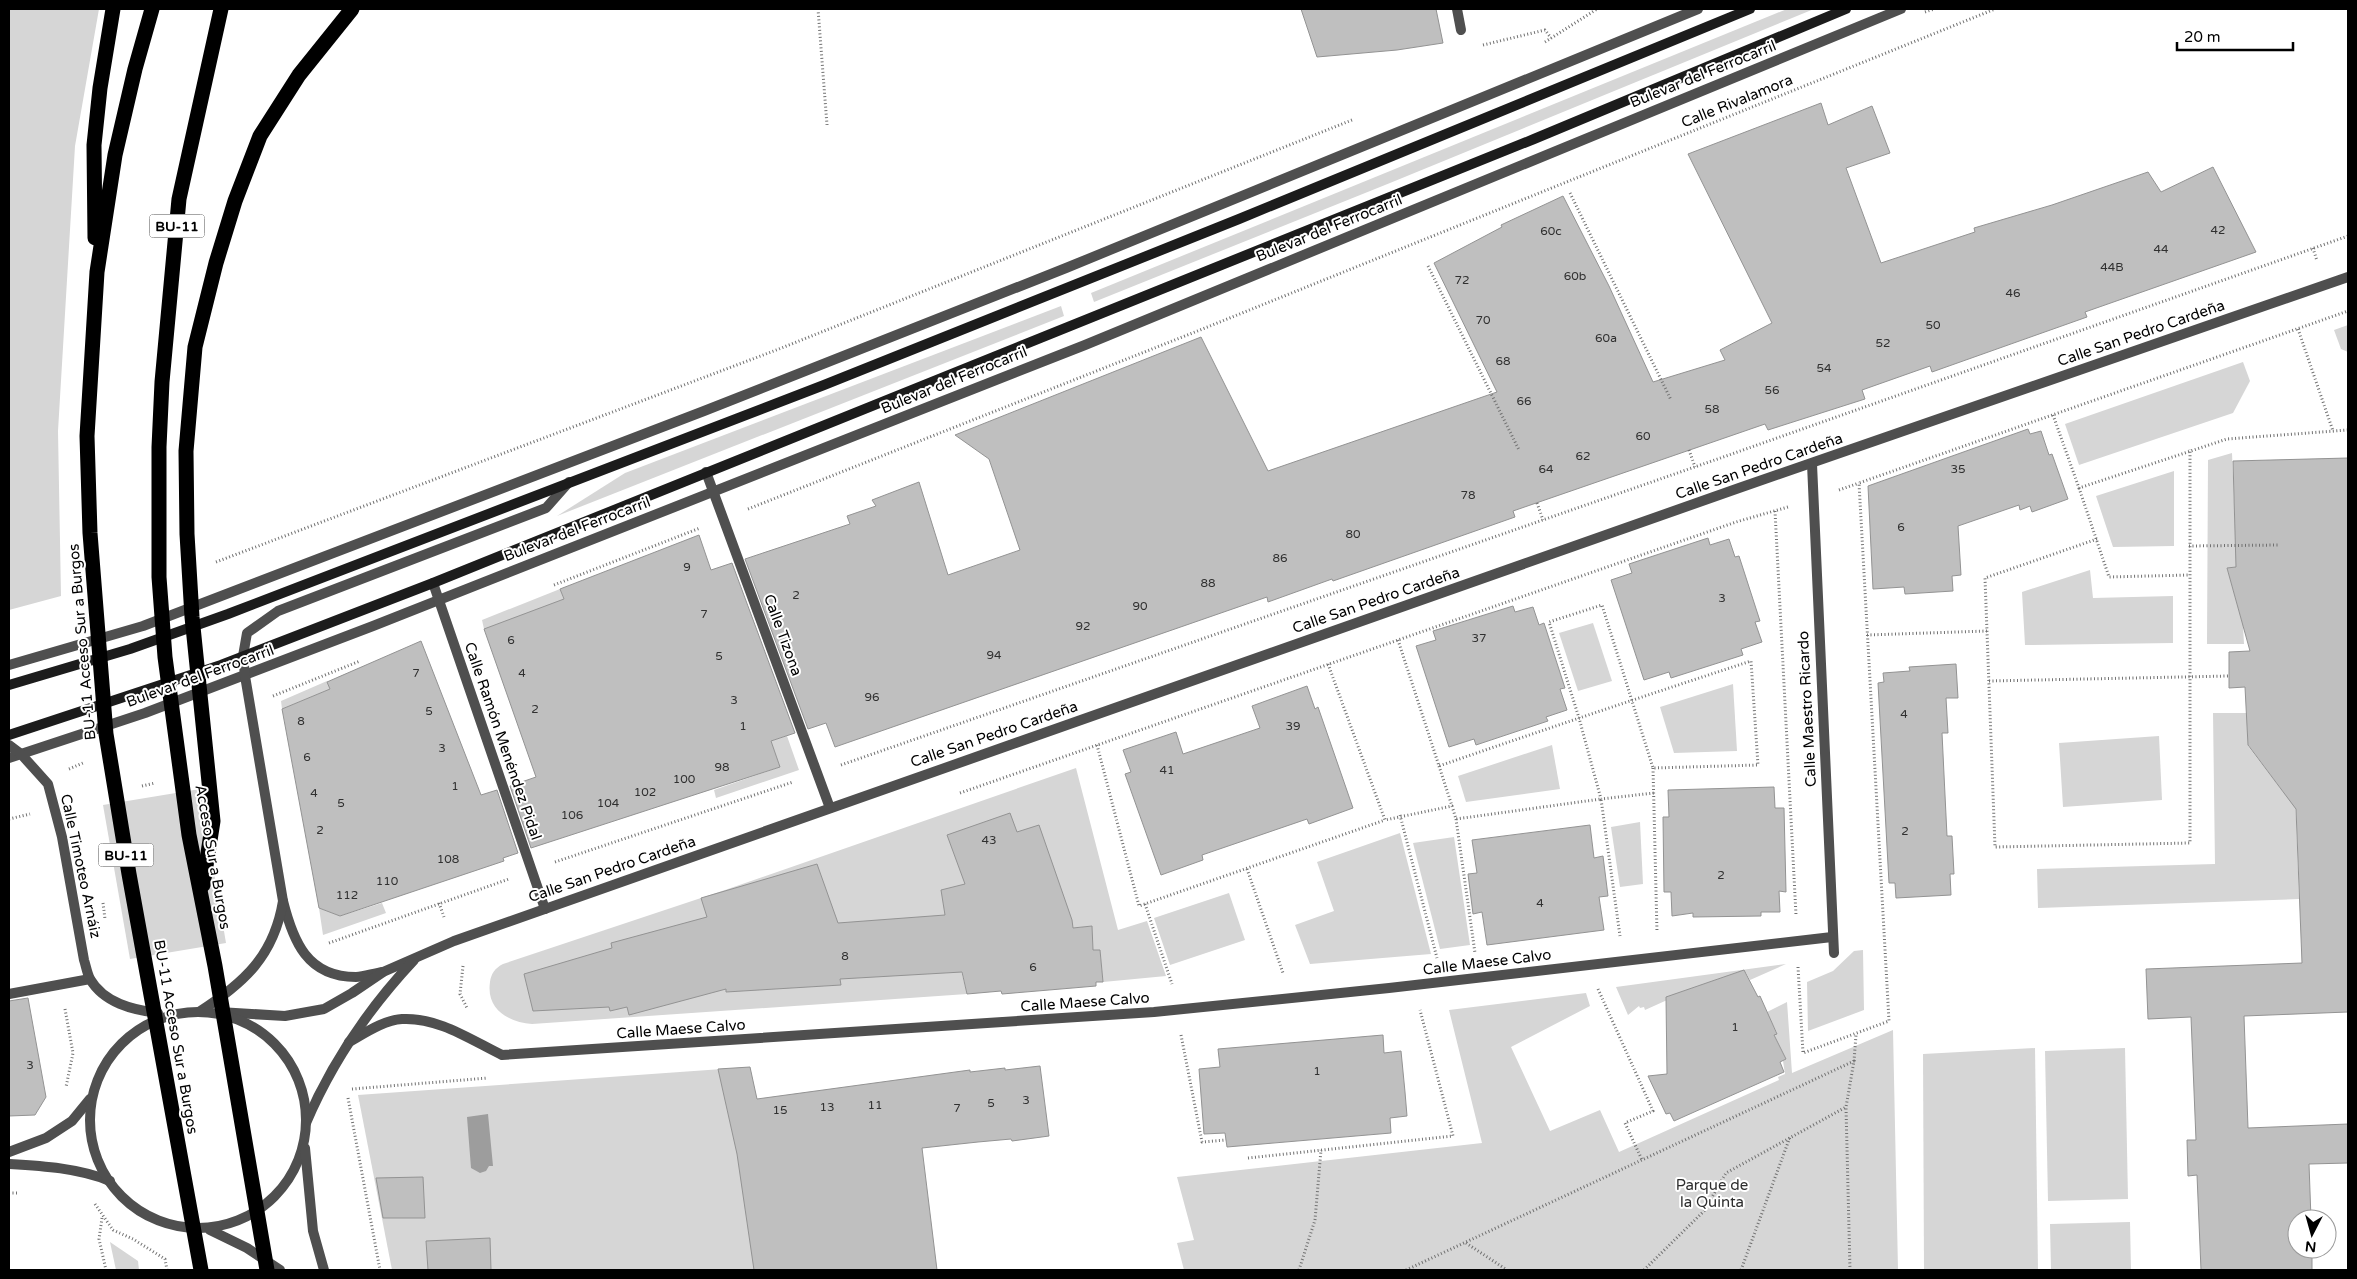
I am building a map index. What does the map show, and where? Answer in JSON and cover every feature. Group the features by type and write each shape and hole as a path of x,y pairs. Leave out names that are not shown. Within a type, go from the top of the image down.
{"highway":[{"path":"97,272 94,146 100,88 113,9"},
{"name":"BU-11 Acceso Sur a Burgos","path":"152,9 135,69 115,155 97,272 87,436 94,596 106,734 129,874 201,1270"},
{"name":"Acceso Sur a Burgos","path":"221,9 179,199 162,382 159,447 159,577 165,657 189,835 267,1270"},
{"path":"201,894 213,820 192,617 187,534 186,451 195,347 216,263 235,201 260,136 299,75 352,9"}],"main road":[{"name":"Bulevar del Ferrocarril","path":"9,685 130,649 228,614 824,385 1239,219 1750,9"},
{"name":"Bulevar del Ferrocarril","path":"9,735 139,693 243,656 433,583 1534,139 1846,9"}],"street":[{"path":"1458,9 1461,30"},
{"path":"9,665 143,626 704,411 1047,275 1698,9"},
{"name":"Bulevar del Ferrocarril","path":"9,758 145,713 245,676 1085,345 1901,9"},
{"name":"Calle San Pedro Cardeña","path":"169,1015 219,1012 285,1016 324,1008 352,993 383,972 454,941 2348,277"},
{"name":"Calle Maestro Ricardo","path":"1812,464 1834,953"},
{"name":"Calle Tizona","path":"706,472 830,808"},
{"name":"Bulevar del Ferrocarril","path":"243,656 248,633 278,611 546,508 569,482"},
{"name":"Calle Ramón Menéndez Pidal","path":"433,583 545,909"},
{"path":"243,656 282,901 290,930 303,954 321,968 338,975 357,977 383,972"},
{"name":"Calle Timoteo Arnáiz","path":"9,745 44,777 56,808 84,960 90,979"},
{"path":"199,1012 244,980 257,964 270,944 279,923 282,901"},
{"name":"Calle Maese Calvo","path":"349,1042 373,1029 400,1019 423,1020 449,1028 502,1055 1125,1014 1389,988 1832,937"},
{"name":"Calle San Pedro Cardeña","path":"306,1123 320,1091 349,1042 390,985 416,957"},
{"path":"9,994 90,979 101,991 125,1007 169,1015"},
{"path":"219,1012 257,1031 282,1054 297,1084 306,1123 305,1146 314,1231 324,1270"},
{"path":"169,1015 136,1030 111,1050 98,1073 90,1099 90,1124 95,1150 110,1181 127,1199 149,1215 186,1228 210,1230 238,1223 260,1213 277,1198 291,1178 305,1146"},
{"path":"9,1152 52,1134 72,1121 90,1099"},
{"path":"9,1164 62,1168 90,1173 110,1181"},
{"path":"210,1230 247,1248 280,1270"}],"path":[{"path":"818,9 827,125"},
{"name":"Calle Rivalamora","path":"1488,213 1995,9"},
{"path":"1479,46 1545,30 1551,38"},
{"path":"209,565 786,346 1354,119"},
{"path":"1570,193 1671,400"},
{"path":"835,767 1730,455 2348,236"},
{"path":"1428,266 1519,450"},
{"path":"1836,491 2348,311"},
{"path":"2298,329 2333,431"},
{"path":"2053,415 2080,488 2109,577 2189,575"},
{"path":"2080,488 2190,449 2226,439 2348,430"},
{"path":"2097,539 1985,578 1995,847 2190,843 2190,449"},
{"name":"Calle San Pedro Cardeña","path":"1689,450 1695,467"},
{"path":"1730,455 1732,463"},
{"path":"1798,959 1803,1053 1856,1035 1889,1021 1859,483"},
{"path":"1537,503 1543,520"},
{"path":"957,794 1748,518 1792,506"},
{"path":"1775,511 1797,919"},
{"path":"1747,514 1748,518"},
{"path":"278,538 279,544"},
{"path":"2189,546 2279,545"},
{"path":"1621,939 1601,799 1579,718 1549,622 1602,605 1653,768 1657,935 1666,934"},
{"path":"1868,635 1987,631"},
{"path":"1398,640 1456,819 1476,956"},
{"path":"1438,766 1751,661 1758,765 1653,768"},
{"path":"1328,664 1385,820"},
{"path":"1989,680 2229,676"},
{"path":"270,690 273,706"},
{"path":"1097,745 1139,906 1400,815 1452,806"},
{"path":"559,861 791,782"},
{"path":"1456,819 1654,793"},
{"path":"9,819 30,814"},
{"path":"1400,815 1438,961 1434,961"},
{"path":"1247,869 1284,976 1275,977"},
{"path":"326,944 511,878"},
{"path":"439,904 444,915"},
{"path":"1145,904 1173,987 1164,988"},
{"path":"470,1010 460,994 463,966 472,963"},
{"path":"1596,984 1653,1111 1626,1123 1642,1160"},
{"path":"1248,1158 1453,1136 1418,1004"},
{"path":"1180,1030 1202,1142 1226,1140"},
{"path":"1850,1270 1846,1107 1854,1061 1856,1035"},
{"path":"1406,1270 1854,1061"},
{"path":"380,1270 349,1109 348,1098 350,1089 494,1078"},
{"path":"1644,1270 1704,1211 1726,1173 1846,1107"},
{"path":"1741,1270 1791,1137"},
{"path":"1298,1270 1314,1220 1321,1150"},
{"path":"106,1270 99,1239 102,1218 113,1230 133,1239 165,1259 167,1270"},
{"path":"1465,1242 1508,1270"}],"green space":[{"path":"9,9 99,9 75,146 58,431 61,596 9,610"},
{"path":"1787,9 1814,9 1094,302 1091,293"},
{"path":"1061,306 1064,316 557,516 625,473"},
{"path":"2348,325 2348,352 2341,349 2334,330"},
{"path":"2243,362 2250,381 2233,413 2079,465 2065,424"},
{"path":"2232,453 2235,526 2278,525 2279,565 2227,568 2243,625 2244,644 2207,644 2208,460"},
{"path":"2174,471 2174,546 2113,547 2096,496"},
{"path":"2090,570 2093,598 2173,596 2173,643 2025,645 2022,592"},
{"path":"560,589 571,619 484,629 482,620"},
{"path":"1593,623 1612,681 1578,691 1559,633"},
{"path":"384,658 394,687 347,704 355,725 330,730 325,691 282,709 281,701 327,681 335,704 346,700 338,677"},
{"path":"1733,684 1737,751 1674,753 1660,707"},
{"path":"2213,713 2247,713 2248,746 2284,793 2295,793 2299,899 2038,908 2037,869 2215,864"},
{"path":"787,736 799,770 716,798 714,790 780,767 771,741"},
{"path":"2159,736 2162,800 2063,807 2059,743"},
{"path":"1552,745 1560,789 1466,802 1458,776"},
{"path":"1076,768 1118,930 1147,921 1166,976 1103,982 1100,950 1093,950 1092,926 1073,928 1072,923 1062,923 1059,883 945,907 967,994 532,1024 507,1017 495,1007 492,1000 490,991 491,976 503,964 725,890"},
{"path":"200,789 226,943 130,959 103,805"},
{"path":"1640,822 1643,884 1620,887 1611,827"},
{"path":"1400,833 1431,954 1310,964 1295,925 1334,911 1317,862"},
{"path":"1454,837 1470,945 1440,949 1413,843"},
{"path":"1229,893 1245,940 1170,965 1154,918"},
{"path":"382,903 386,913 323,935 319,908 340,916"},
{"path":"1863,950 1864,1010 1808,1031 1807,982 1833,971 1854,951"},
{"path":"1786,964 1750,980 1746,973 1740,976 1738,972 1696,987 1645,1010 1644,1007 1640,1008 1639,1006 1628,1015 1616,987"},
{"name":"Parque de la Quinta","path":"1586,993 1590,1006 1511,1047 1550,1131 1600,1110 1619,1152 1779,1080 1778,1077 1785,1074 1783,1061 1786,1059 1774,1035 1777,1033 1767,1012 1787,1002 1792,1073 1893,1030 1898,1270 1184,1270 1177,1243 1194,1240 1177,1177 1482,1143 1449,1010"},
{"path":"2035,1048 2038,1270 1924,1270 1923,1054"},
{"path":"2125,1048 2128,1199 2048,1201 2045,1051"},
{"path":"750,1067 765,1140 786,1270 392,1270 358,1095"},
{"path":"2130,1222 2131,1270 2051,1270 2050,1224"},
{"path":"110,1242 138,1261 139,1270 116,1270"}],"shaded area":[{"path":"488,1114 493,1166 489,1166 486,1171 480,1173 471,1168 467,1117"}],"building":[{"path":"1301,9 1436,9 1443,43 1397,50 1317,57"},
{"path":"1821,103 1828,125 1872,106 1890,153 1846,168 1881,263 1975,232 1974,228 2052,205 2148,172 2161,192 2213,167 2256,252 2085,312 2087,317 1932,372 1930,366 1862,390 1865,399 1768,430 1765,424 1513,511 1515,517 1333,581 1332,579 1268,602 1267,597 835,747 826,723 808,729 745,559 850,524 847,516 876,506 872,500 919,482 948,575 1020,550 989,459 955,435 1201,337 1268,471 1497,392 1434,263 1502,227 1501,225 1563,196 1609,286 1653,382 1725,360 1720,350 1772,323 1688,154"},
{"path":"2028,429 2030,434 2041,431 2049,455 2052,454 2068,499 2032,512 2030,506 2020,510 2019,505 1958,526 1961,575 1952,576 1953,591 1905,594 1904,587 1873,589 1868,486"},
{"path":"2348,458 2348,1012 2244,1016 2248,1128 2348,1124 2348,1163 2309,1164 2311,1209 2287,1209 2287,1259 2312,1259 2312,1270 2201,1270 2197,1175 2188,1176 2187,1140 2196,1140 2191,1017 2148,1019 2146,969 2302,963 2296,809 2248,745 2245,687 2229,688 2229,652 2250,651 2227,568 2236,567 2233,461"},
{"path":"699,535 711,570 732,563 795,733 771,741 780,767 531,848 510,786 536,777 484,629 564,599 560,589"},
{"path":"1708,538 1710,545 1729,539 1735,557 1739,556 1760,621 1755,622 1762,642 1741,649 1743,655 1671,678 1669,672 1644,680 1611,580 1632,573 1629,564"},
{"path":"1513,606 1515,612 1533,607 1539,625 1544,623 1565,688 1560,689 1567,710 1546,717 1548,721 1476,745 1474,739 1449,747 1416,646 1436,640 1433,631"},
{"path":"421,641 481,795 497,790 518,853 503,858 504,861 340,916 319,908 282,709 330,689 327,682"},
{"path":"1956,664 1958,698 1946,698 1948,733 1942,733 1947,836 1952,836 1954,874 1950,874 1951,895 1896,898 1895,883 1889,883 1878,683 1884,682 1883,673 1910,671 1909,667"},
{"path":"1307,686 1315,709 1318,707 1353,808 1309,824 1307,819 1202,855 1203,860 1161,875 1125,774 1131,772 1123,750 1176,732 1183,754 1260,728 1252,706"},
{"path":"1774,787 1775,808 1784,808 1786,892 1779,891 1780,912 1761,912 1761,916 1693,917 1693,913 1672,916 1671,892 1664,892 1663,817 1669,817 1668,790"},
{"path":"1010,813 1017,832 1039,825 1072,920 1073,928 1092,926 1093,950 1100,950 1103,982 1096,982 1096,986 1002,994 1001,991 967,994 962,972 840,979 841,985 726,992 726,989 629,1015 627,1007 610,1011 609,1007 533,1011 524,974 612,948 611,943 707,917 701,898 817,864 838,923 945,915 941,890 965,884 947,835"},
{"path":"1590,825 1594,858 1603,856 1608,896 1599,897 1604,930 1487,945 1482,912 1473,914 1468,874 1477,873 1472,840"},
{"path":"1744,970 1758,997 1760,996 1777,1034 1774,1035 1786,1059 1780,1062 1784,1072 1674,1121 1670,1113 1666,1114 1648,1076 1667,1074 1666,997"},
{"path":"28,998 46,1097 35,1115 9,1116 9,1001"},
{"path":"1383,1035 1384,1053 1401,1051 1407,1116 1390,1118 1391,1133 1227,1147 1225,1133 1204,1134 1199,1069 1220,1067 1218,1049"},
{"path":"1040,1066 1049,1136 922,1148 937,1270 754,1270 737,1154 718,1069 750,1067 757,1099 970,1070 970,1072"},
{"path":"423,1177 425,1218 383,1218 376,1178"},
{"path":"490,1238 491,1270 428,1270 426,1241"}]}
